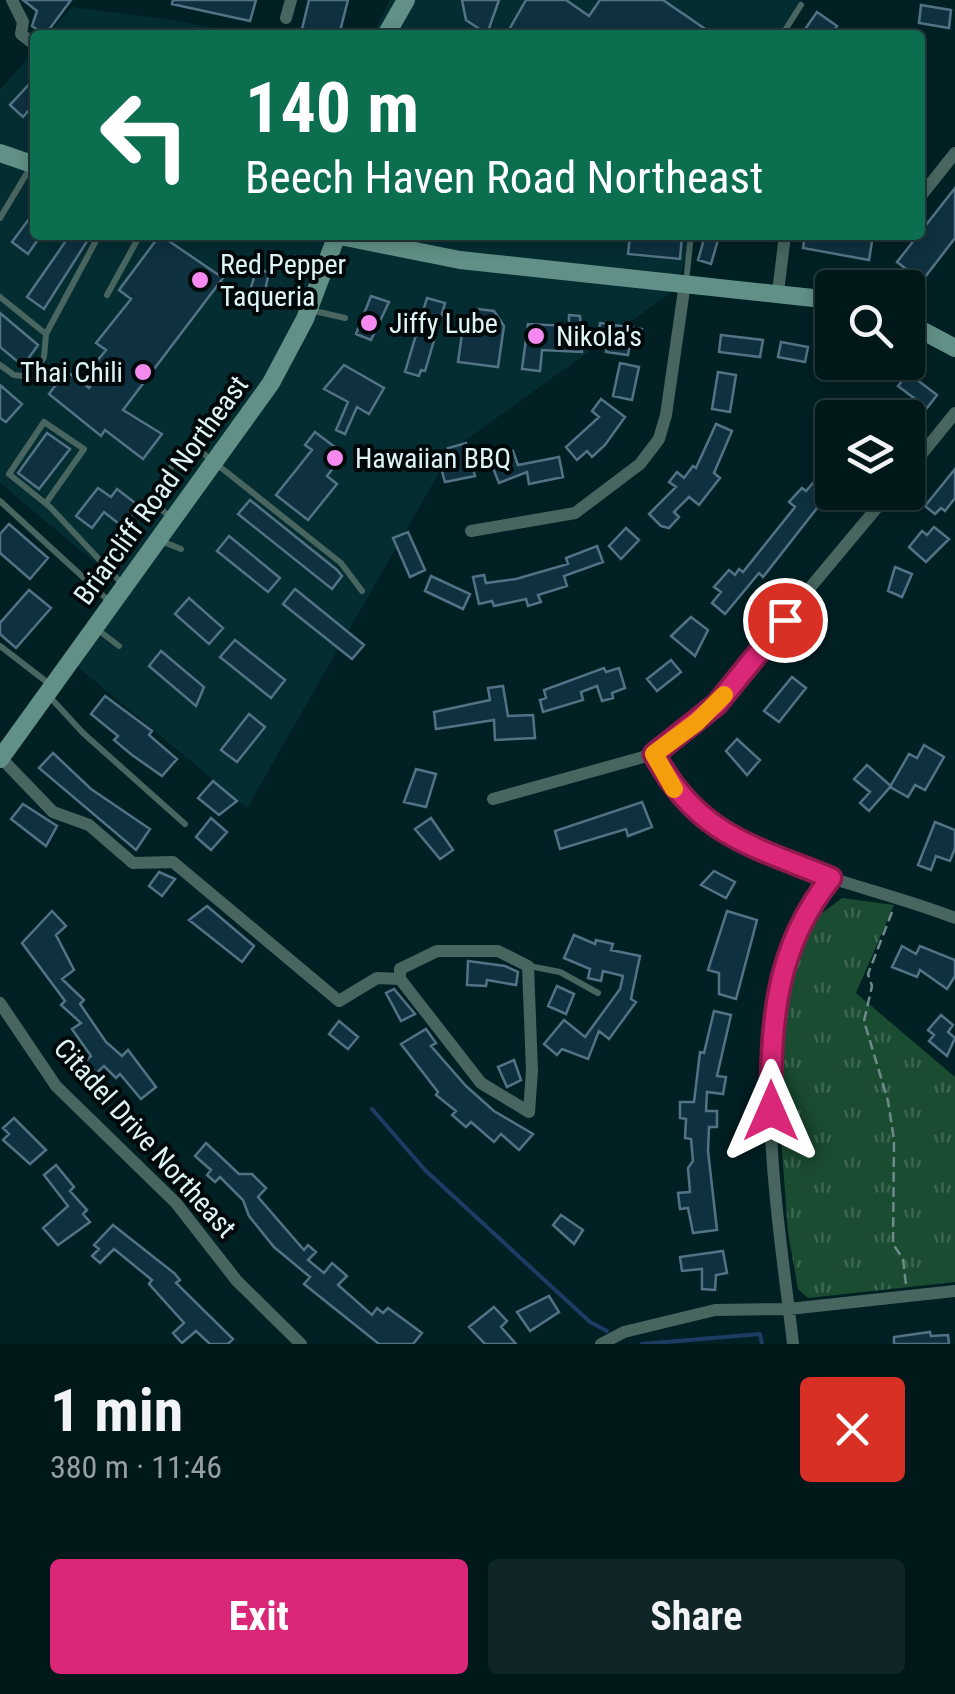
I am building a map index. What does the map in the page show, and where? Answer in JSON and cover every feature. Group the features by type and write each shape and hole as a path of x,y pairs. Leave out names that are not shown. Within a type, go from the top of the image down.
{"main road":[{"path":"394,30 406,0"},
{"path":"0,153 30,163"},
{"name":"Briarcliff Road Northeast","path":"1,759 286,360 334,240"},
{"path":"361,240 460,260 815,297"},
{"path":"925,332 955,348"}],"street":[{"path":"12,0 23,22 22,34 30,41"},
{"path":"286,18 291,0"},
{"path":"925,191 955,153"},
{"path":"778,292 784,240"},
{"path":"471,531 575,514 640,464 659,439 666,415 686,284"},
{"path":"925,449 955,412"},
{"path":"493,799 654,754 717,704 875,510"},
{"path":"654,754 682,800 712,827 831,878 955,918"},
{"path":"1,759 53,812 89,825 133,863 173,862 339,1001 378,978 400,980"},
{"path":"793,1344 771,1111 772,1032 795,931 831,878"},
{"path":"437,951 498,951 528,966 532,1071 529,1112 480,1083 400,980 400,968 437,951"},
{"name":"Citadel Drive Northeast","path":"0,1003 56,1086 176,1204 237,1281 301,1344"},
{"path":"601,1344 624,1332 715,1310 789,1310 955,1291"}],"lane":[{"path":"785,30 801,5"},
{"path":"0,218 30,170"},
{"path":"0,364 14,375 30,377 44,357 46,334 97,240"},
{"path":"107,295 137,240"},
{"path":"686,284 691,240"},
{"path":"0,297 46,334"},
{"path":"308,310 345,318"},
{"path":"46,504 84,448 44,422 9,474 46,504 126,587"},
{"path":"166,474 190,443 341,563 362,591"},
{"path":"0,500 113,605"},
{"path":"154,504 174,520"},
{"path":"160,540 182,549"},
{"path":"96,628 119,646"},
{"path":"0,646 50,690 83,733 185,824"},
{"path":"528,966 560,972 598,993"}],"path":[{"path":"898,898 868,974 872,986 864,1021 888,1100 894,1140 893,1244 903,1259 907,1296"}],"shaded area":[{"path":"390,0 803,0 784,30 375,30"},
{"path":"72,7 221,30 52,30"},
{"path":"30,56 30,240 691,240 676,289 452,450 247,808 72,662 124,587 0,483 0,90"}],"green space":[{"path":"842,898 894,905 856,993 955,1077 955,1282 808,1298 798,1289 788,1232 776,1070 792,961 806,925"}],"building":[{"path":"23,0 71,0 49,30 32,26 37,11"},
{"path":"173,0 256,0 250,21 172,4"},
{"path":"309,0 348,0 340,30 302,29"},
{"path":"462,0 499,0 488,30 481,30 466,20"},
{"path":"526,0 566,0 589,16 600,0 663,0 707,30 509,30"},
{"path":"921,5 951,10 949,28 919,23"},
{"path":"817,12 837,26 834,30 804,30"},
{"path":"30,83 30,111 23,117 10,105"},
{"path":"955,188 955,238 925,277 925,270 908,270 897,262 914,240 925,240 925,226"},
{"path":"29,219 30,240 38,240 28,254 12,242"},
{"path":"67,240 88,240 44,309 27,297"},
{"path":"156,240 167,240 223,278 123,410 162,434 143,459 105,430 101,436 49,394 66,371 89,388 102,371 94,365 106,350 96,343 131,299 119,290"},
{"path":"629,240 682,240 680,259 628,254"},
{"path":"704,240 718,240 711,264 698,260"},
{"path":"804,240 872,240 869,260 803,248"},
{"path":"257,268 269,273 262,303 248,297"},
{"name":"Jiffy Lube","path":"371,296 389,302 371,340 356,334"},
{"path":"427,298 445,303 425,371 421,370 419,376 405,372"},
{"path":"477,309 494,311 504,326 498,367 458,362 464,320"},
{"path":"0,313 38,345 23,366 0,347"},
{"path":"569,315 580,316 582,352 542,350 540,371 522,369 528,324 569,326"},
{"path":"600,323 642,329 640,345 630,343 628,355 606,352 607,339 598,338"},
{"path":"721,335 763,340 760,357 719,352"},
{"path":"781,342 808,347 805,362 778,357"},
{"path":"620,363 639,367 632,400 613,396"},
{"path":"344,365 384,388 369,414 357,407 345,434 336,430 348,402 324,389"},
{"path":"718,372 736,375 730,412 712,409"},
{"path":"903,380 917,380 937,395 927,408 925,400 916,400 898,386"},
{"path":"0,385 22,404 6,422 0,418"},
{"path":"601,399 625,417 592,457 587,451 577,460 566,447 599,417 592,411"},
{"path":"716,424 732,431 714,473 720,478 699,505 689,497 674,512 679,517 669,528 661,526 649,514 676,487 669,482 677,472 684,478 693,466 696,468"},
{"path":"315,432 344,454 327,476 337,484 308,520 276,495 312,450 305,445"},
{"path":"47,433 70,449 39,489 18,473"},
{"path":"466,443 475,476 445,482 438,457 450,454 448,448"},
{"path":"503,447 506,454 513,451 518,465 559,457 563,477 529,484 527,472 499,483 487,453"},
{"path":"955,469 955,498 945,511 941,508 935,514 925,506"},
{"path":"815,481 816,510 763,577 759,573 725,614 712,603 721,592 714,587 729,570 735,575 739,569 743,572 795,507 789,502 802,488 806,491"},
{"path":"98,488 111,497 117,489 139,506 123,527 104,512 92,528 76,516"},
{"path":"250,500 337,570 342,576 332,589 238,514"},
{"path":"9,524 48,558 30,579 0,553 0,534"},
{"path":"934,527 949,539 926,562 909,547 922,531 927,535"},
{"path":"626,528 639,540 621,559 609,546"},
{"path":"408,532 425,570 410,577 393,538"},
{"path":"229,536 280,578 268,592 217,551"},
{"path":"597,546 603,562 564,576 567,586 538,595 541,602 528,606 526,599 494,606 492,601 479,604 473,577 484,575 486,583 516,579 568,564 566,558"},
{"path":"895,567 912,574 902,597 888,591"},
{"path":"431,576 470,594 463,609 425,591"},
{"path":"295,589 364,645 352,659 283,604"},
{"path":"29,590 51,608 16,648 0,634 0,623"},
{"path":"189,598 223,628 209,644 175,614"},
{"path":"691,617 708,630 695,656 671,636"},
{"path":"235,640 285,680 271,698 220,657"},
{"path":"161,651 204,687 196,706 149,666"},
{"path":"671,660 681,672 657,691 647,679"},
{"path":"604,668 606,672 619,668 625,688 612,693 613,698 602,701 597,686 581,692 583,700 543,712 540,700 546,698 544,690"},
{"path":"792,677 806,688 779,722 764,711"},
{"path":"503,686 508,716 533,715 535,738 495,740 494,720 436,729 434,712 490,700 488,688"},
{"path":"105,696 152,731 149,735 177,759 162,776 114,740 118,736 91,714"},
{"path":"249,714 265,727 237,762 221,750"},
{"path":"737,739 760,760 747,775 726,751"},
{"path":"924,745 944,757 925,790 915,785 908,797 890,787 909,754 917,758"},
{"path":"53,753 91,789 150,829 136,850 39,768"},
{"path":"867,765 891,786 869,811 860,803 870,792 854,779"},
{"path":"416,769 436,774 426,807 404,802"},
{"path":"213,781 237,801 219,815 198,798"},
{"path":"642,802 652,827 628,836 626,829 560,849 555,831"},
{"path":"23,804 57,826 46,846 11,819"},
{"path":"211,818 227,832 211,850 196,837"},
{"path":"431,818 453,850 440,859 415,829"},
{"path":"935,822 955,830 955,848 950,861 936,856 931,870 918,865"},
{"path":"714,871 735,882 726,898 701,885"},
{"path":"159,872 175,879 162,896 149,886"},
{"path":"207,906 254,946 242,962 189,920"},
{"path":"52,911 66,926 56,935 74,970 62,979 84,1000 80,1004 106,1042 122,1056 128,1050 156,1087 141,1099 120,1074 116,1078 104,1066 92,1077 81,1065 91,1056 72,1029 81,1023 61,1005 65,1001 22,943"},
{"path":"727,911 757,920 736,999 719,994 719,973 708,970"},
{"path":"574,935 595,944 596,940 613,944 611,950 640,956 631,999 636,1002 609,1039 599,1031 588,1059 562,1049 557,1055 544,1044 564,1020 585,1037 620,989 623,976 603,971 601,981 588,978 590,969 564,958"},
{"path":"902,946 916,954 920,946 955,960 955,976 947,989 920,970 917,977 892,967"},
{"path":"468,961 505,966 518,972 516,985 487,980 486,986 467,985"},
{"path":"557,986 574,994 566,1014 548,1006"},
{"path":"394,989 415,1014 401,1021 386,993"},
{"path":"714,1011 731,1015 717,1076 726,1077 723,1094 707,1092 706,1111 717,1111 717,1127 709,1127 708,1151 717,1230 693,1233 688,1208 680,1209 678,1193 690,1192 688,1168 693,1161 691,1139 685,1138 686,1119 680,1118 680,1102 694,1102 700,1052 704,1053"},
{"path":"941,1015 953,1025 948,1032 955,1038 947,1056 929,1041 934,1035 928,1030"},
{"path":"339,1021 358,1037 348,1049 329,1034"},
{"path":"426,1029 436,1043 431,1046 466,1086 494,1111 533,1134 519,1150 501,1134 494,1142 471,1122 466,1127 452,1115 456,1111 436,1095 438,1092 401,1044"},
{"path":"514,1060 521,1080 507,1087 498,1067"},
{"path":"14,1118 46,1150 30,1164 3,1140 9,1134 3,1128"},
{"path":"206,1143 239,1174 252,1174 266,1188 258,1197 304,1250 308,1245 316,1252 308,1260 324,1273 332,1263 347,1276 338,1285 372,1315 377,1308 383,1313 388,1308 422,1333 413,1344 379,1344 304,1284 310,1277 274,1247 249,1216 243,1200 220,1177 215,1182 207,1175 211,1170 195,1156"},
{"path":"56,1165 74,1187 70,1191 87,1210 83,1214 90,1222 58,1245 43,1228 68,1206 44,1175"},
{"path":"561,1215 583,1230 574,1244 553,1225"},
{"path":"113,1225 174,1273 180,1280 176,1283 233,1339 228,1344 210,1344 196,1331 182,1343 173,1333 184,1323 149,1284 152,1280 114,1249 100,1263 92,1256 99,1249 94,1245"},
{"path":"723,1251 727,1273 716,1275 715,1290 702,1289 702,1269 682,1271 680,1257"},
{"path":"549,1296 559,1312 530,1331 517,1312"},
{"path":"494,1307 507,1321 501,1327 516,1344 485,1344 469,1327"},
{"path":"930,1332 931,1336 948,1335 949,1344 894,1344 894,1337"}],"waterway":[{"path":"372,1109 425,1170 590,1322 607,1331"},
{"path":"642,1344 760,1334 762,1344"}],"slow traffic":[{"path":"674,789 654,754 697,722 724,695"}],"place":[{"name":"Red Pepper Taqueria","path":"200,280"},
{"name":"Jiffy Lube","path":"369,323"},
{"name":"Nikola's","path":"536,336"},
{"name":"Thai Chili","path":"143,372"},
{"name":"Hawaiian BBQ","path":"335,458"}],"route":[{"path":"771,1111 775,1004 795,931 831,878 712,827 682,800 654,754 717,704 785,620"}]}
